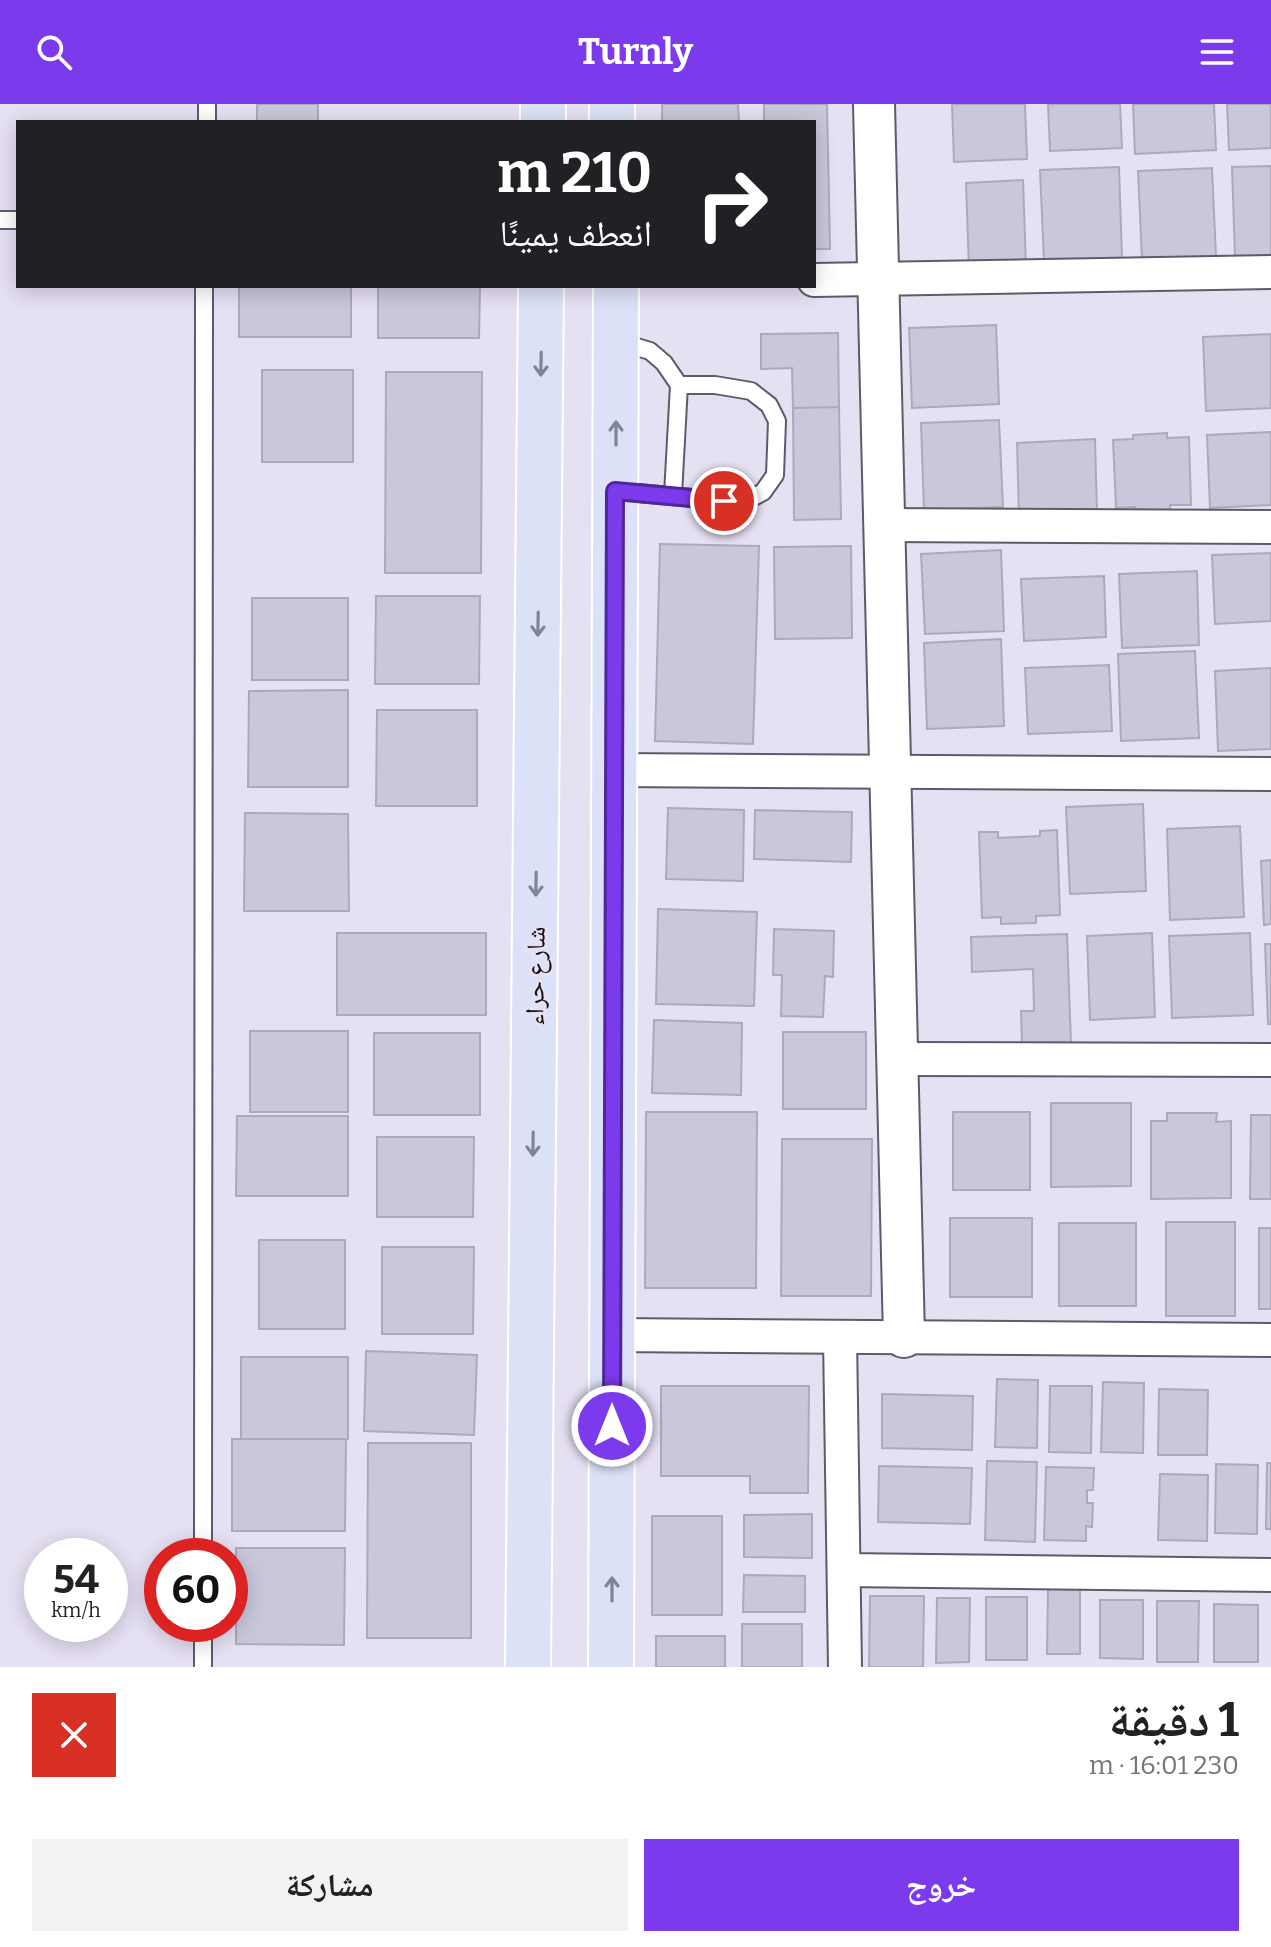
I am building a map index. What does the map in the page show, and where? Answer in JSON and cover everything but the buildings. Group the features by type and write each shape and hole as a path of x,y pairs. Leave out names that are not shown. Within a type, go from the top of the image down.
{"main road":[{"name":"شارع حراء","path":"528,1667 541,288"},
{"path":"611,1667 616,288"}],"street":[{"path":"874,104 904,1337"},
{"path":"816,280 1271,272"},
{"path":"884,525 1271,527"},
{"path":"614,770 1271,774"},
{"path":"897,1059 1271,1060"},
{"path":"613,1335 1271,1340"},
{"path":"840,1337 845,1667"},
{"path":"844,1570 1271,1575"}],"lane":[{"path":"203,1538 204,288"},
{"path":"616,340 650,351 664,363 679,385 673,495"},
{"path":"615,491 746,501 763,492 775,475 777,421 769,405 751,391 715,385 679,385"},
{"path":"203,1642 203,1667"}],"route":[{"path":"612,1426 615,491 724,501"}]}
